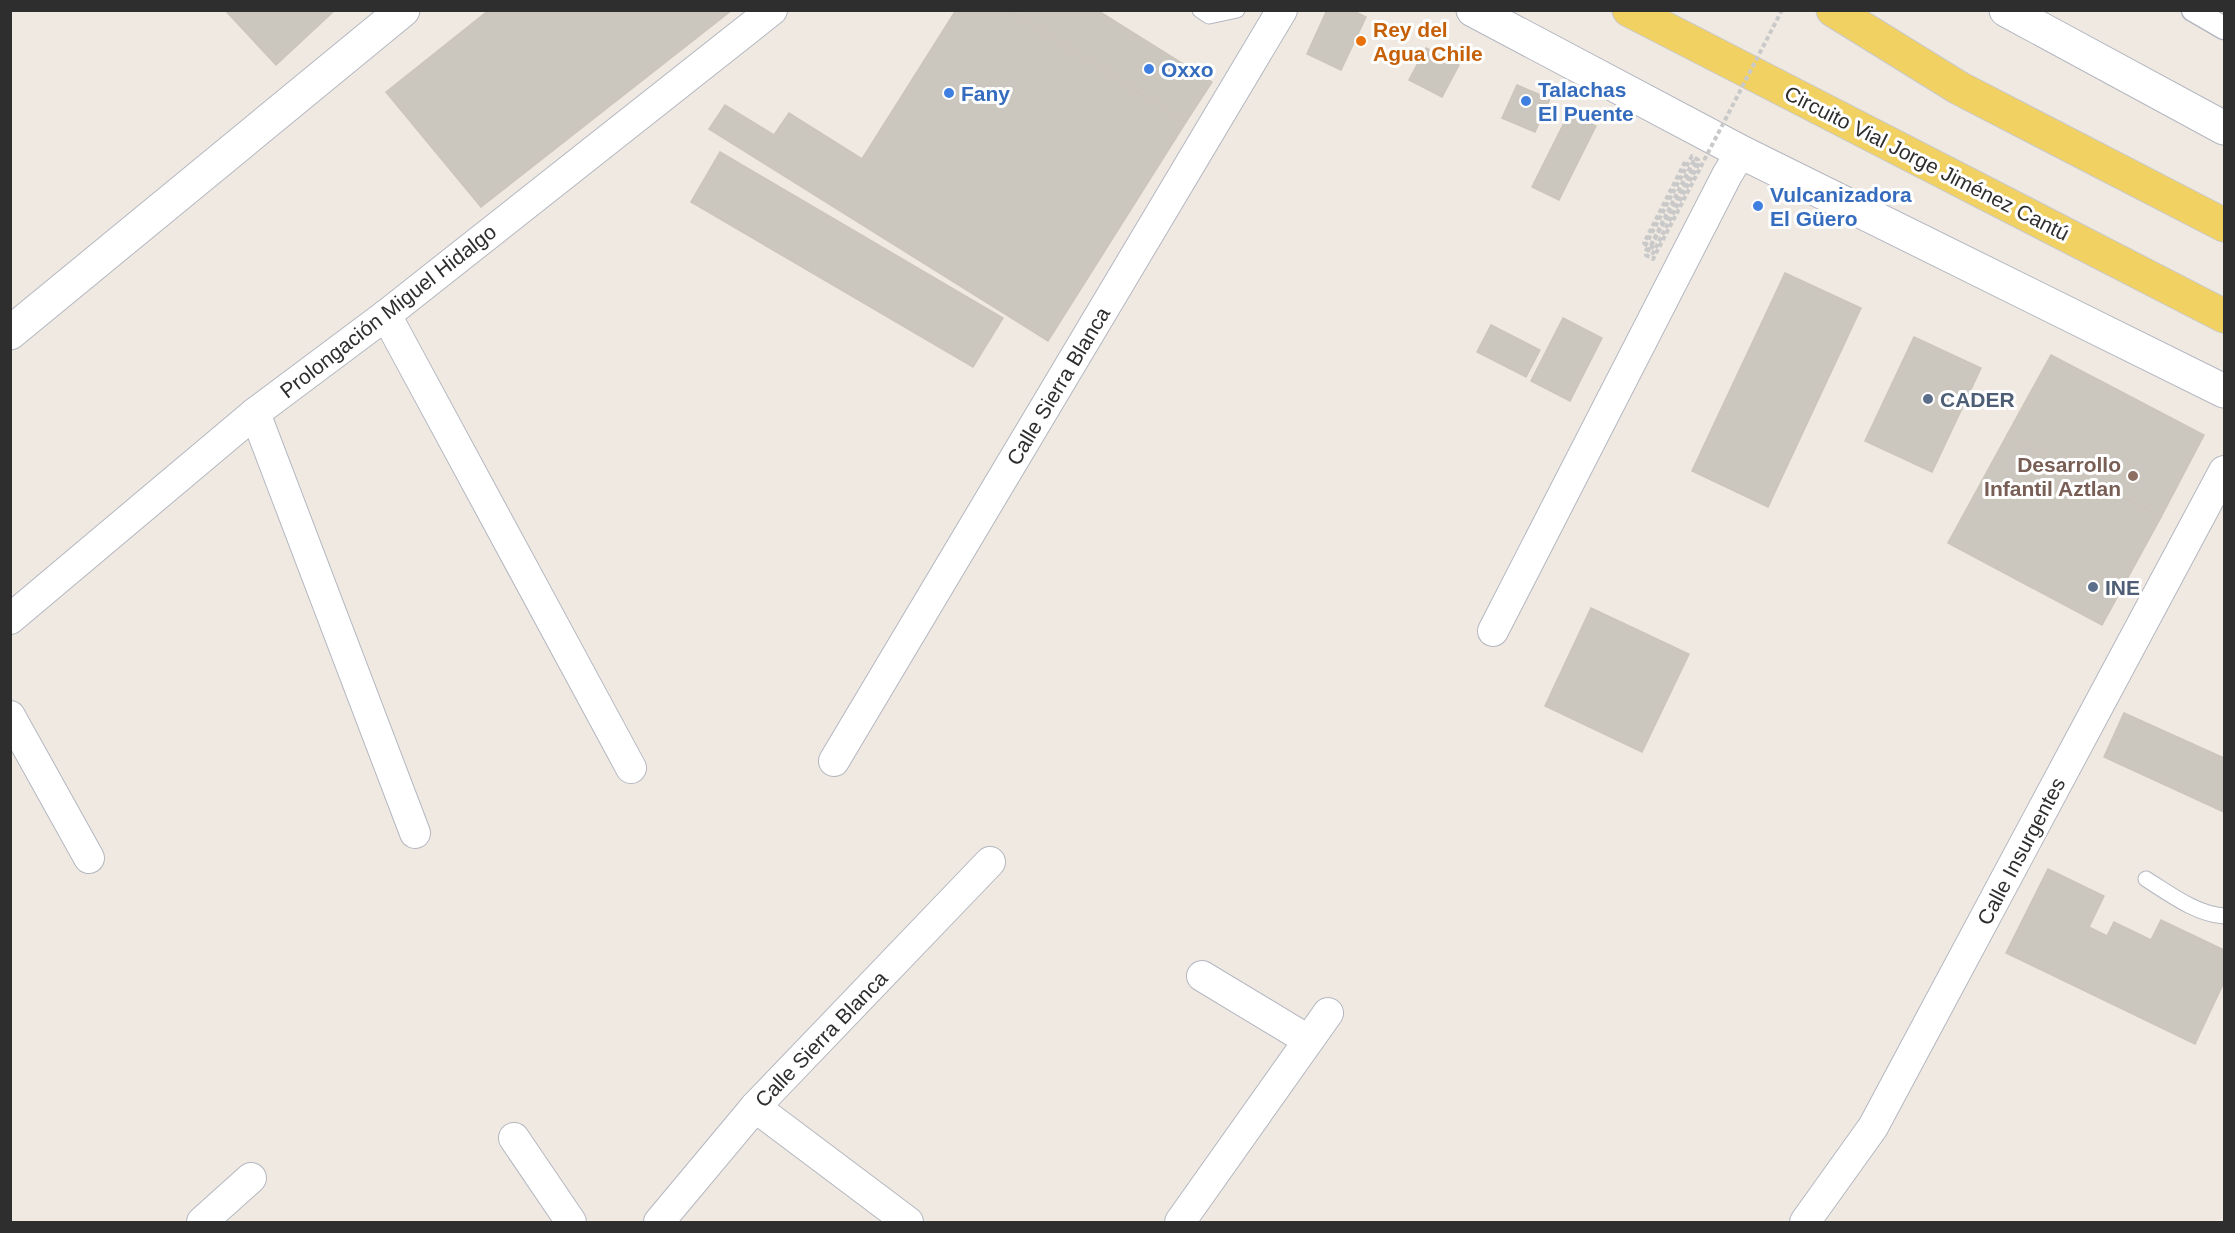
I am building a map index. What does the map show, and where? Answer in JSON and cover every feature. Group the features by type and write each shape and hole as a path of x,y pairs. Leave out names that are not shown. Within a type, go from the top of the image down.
{"main road":[{"name":"Circuito Vial Jorge Jiménez Cantú","path":"1629,10 2224,316"},
{"path":"1833,10 1959,88 2224,225"}],"street":[{"path":"10,333 403,10"},
{"name":"Prolongación Miguel Hidalgo","path":"10,619 255,413 386,315 772,10"},
{"name":"Calle Sierra Blanca","path":"834,761 1282,10"},
{"path":"1473,10 1741,152 2224,390"},
{"path":"2193,10 2224,28"},
{"path":"2025,15 2224,128"},
{"path":"1493,631 1680,265 1741,152"},
{"path":"386,315 631,768"},
{"path":"255,413 415,833"},
{"name":"Calle Insurgentes","path":"1805,1222 1873,1127 2224,471"},
{"path":"10,716 89,858"},
{"name":"Calle Sierra Blanca","path":"659,1222 755,1107 990,862"},
{"path":"1202,976 1308,1040"},
{"path":"1180,1222 1328,1013"},
{"path":"755,1107 908,1222"},
{"path":"514,1138 571,1222"},
{"path":"201,1222 251,1178"}],"lane":[{"path":"1200,10 1209,16 1237,10"},
{"path":"2146,879 2185,902 2213,915 2224,916"}],"path":[{"path":"1651,246 1692,169 1698,160 1692,156 1644,248 1653,253 1698,165 1693,162 1651,244 1646,255 1653,259 1782,10"},
{"path":"1680,265 1644,243 1701,130"}],"building":[{"path":"225,10 335,10 276,65"},
{"path":"489,10 732,10 481,207 386,92"},
{"path":"956,10 1009,10 1186,122 1048,341 709,129 725,105 774,135 789,113 862,159"},
{"path":"1009,10 1097,10 1212,82 1186,122"},
{"path":"1327,10 1352,10 1366,17 1341,70 1307,54"},
{"path":"1426,48 1459,65 1442,97 1409,80"},
{"path":"1517,85 1550,99 1535,132 1502,118"},
{"path":"1569,113 1596,126 1559,200 1532,187"},
{"path":"720,152 1003,318 973,367 691,202"},
{"path":"1785,273 1861,308 1768,507 1692,471"},
{"path":"1563,318 1602,338 1570,401 1531,381"},
{"path":"1491,325 1540,350 1526,377 1477,352"},
{"path":"1914,337 1981,368 1932,472 1865,441"},
{"name":"Desarrollo Infantil Aztlan","path":"2051,355 2204,435 2161,517 2007,435"},
{"path":"2007,435 2161,517 2102,625 1948,543"},
{"path":"1591,608 1689,654 1642,752 1545,706"},
{"path":"2124,713 2224,758 2224,812 2104,757"},
{"path":"2048,869 2104,896 2089,927 2107,936 2114,922 2151,940 2161,920 2224,950 2224,982 2195,1044 2006,953"}],"place":[{"name":"Rey del Agua Chile","path":"1361,41"},
{"name":"Oxxo","path":"1149,69"},
{"name":"Fany","path":"949,93"},
{"name":"Talachas El Puente","path":"1526,101"},
{"name":"Vulcanizadora El Güero","path":"1758,206"},
{"name":"CADER","path":"1928,399"},
{"name":"Desarrollo Infantil Aztlan","path":"2133,476"},
{"name":"INE","path":"2093,587"}]}
